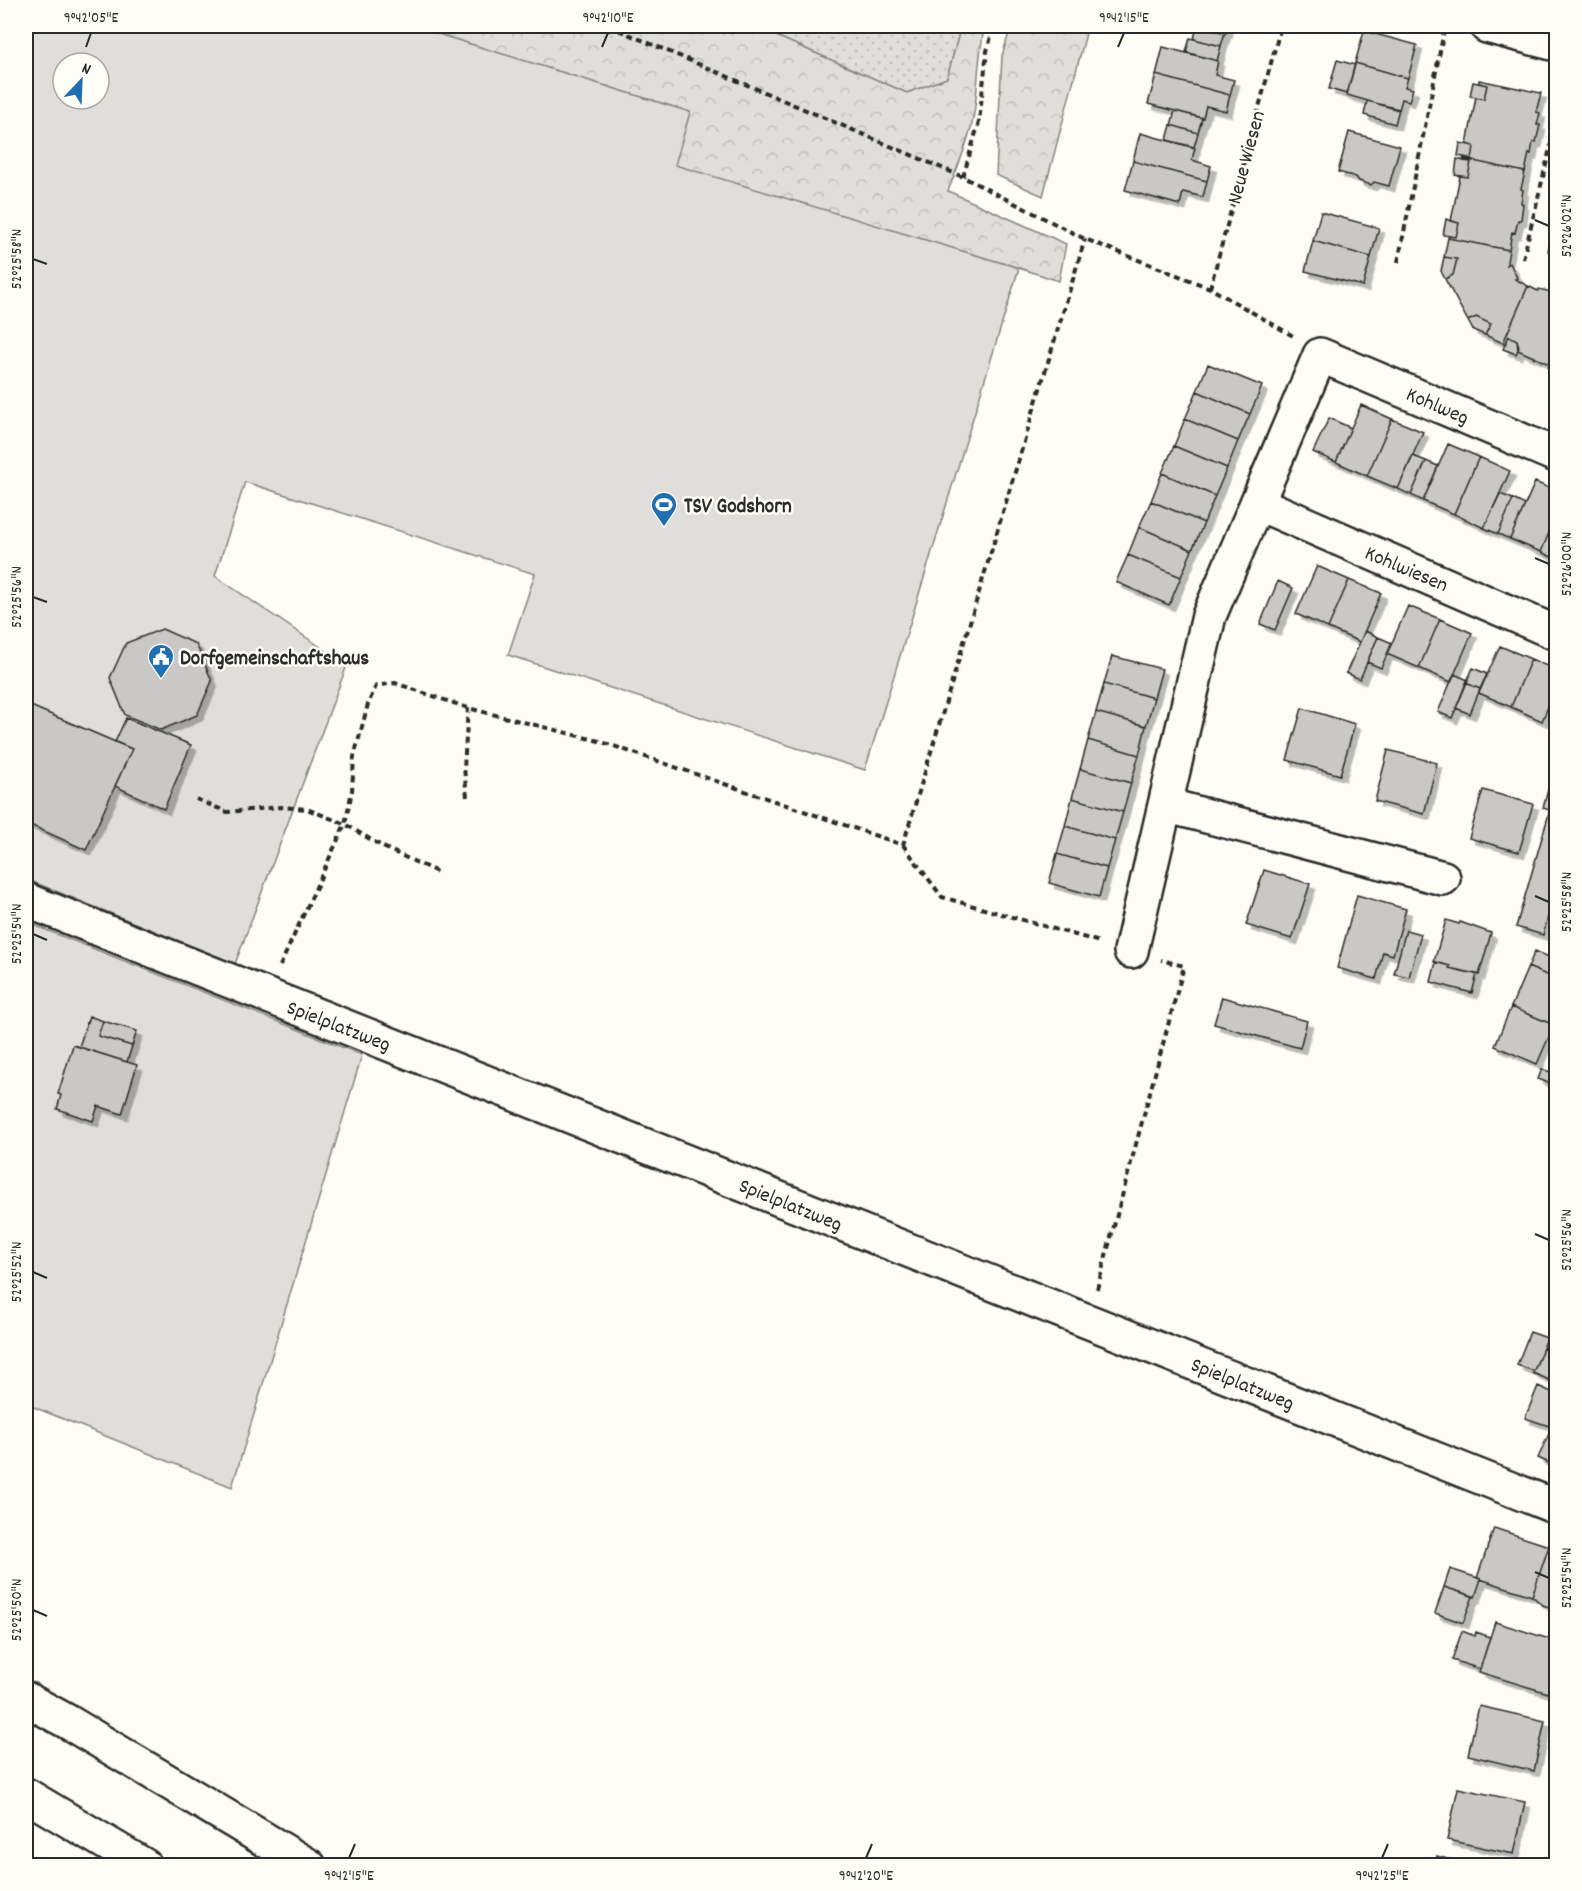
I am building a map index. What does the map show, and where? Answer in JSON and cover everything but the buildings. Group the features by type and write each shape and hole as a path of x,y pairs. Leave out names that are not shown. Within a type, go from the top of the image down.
{"main road":[{"path":"1487,26 1557,44"},
{"path":"1131,951 1209,616 1320,355"},
{"name":"Kohlweg","path":"1320,355 1557,455"},
{"name":"Kohlwiesen","path":"1257,503 1557,633"},
{"path":"1165,805 1443,878"},
{"name":"Spielplatzweg","path":"26,900 1557,1507"},
{"path":"26,1699 309,1866"},
{"path":"26,1795 145,1866"}],"path":[{"path":"609,26 963,177 1085,239 1210,288 1304,343 1320,355"},
{"path":"963,177 979,122 987,51 994,26"},
{"name":"Neue Wiesen","path":"1210,288 1281,26"},
{"path":"1398,262 1445,26"},
{"path":"1523,259 1557,124"},
{"path":"903,845 1085,239"},
{"path":"266,997 345,824 352,790 354,757 368,704 376,686 395,683 468,708 599,741 903,845 942,897 1184,966 1088,1322"},
{"path":"467,797 464,768 468,708"},
{"path":"196,799 227,812 281,807 307,809 345,824 383,847 437,872"}],"green space":[{"name":"TSV Godshorn","path":"26,26 412,26 690,112 675,165 1019,268 865,770 508,655 535,574 245,482 215,576 347,665 235,964 26,879"},
{"path":"412,26 753,26 907,93 947,78 961,26 985,26 973,119 948,191 1066,244 1059,281 674,165 690,112"},
{"path":"753,26 961,26 947,78 907,93"},
{"path":"1011,26 1088,26 1043,196 996,175 1002,56"},
{"path":"26,922 362,1055 232,1487 26,1404"}],"place":[{"name":"TSV Godshorn","path":"664,528"},
{"name":"Dorfgemeinschaftshaus","path":"161,680"}]}
